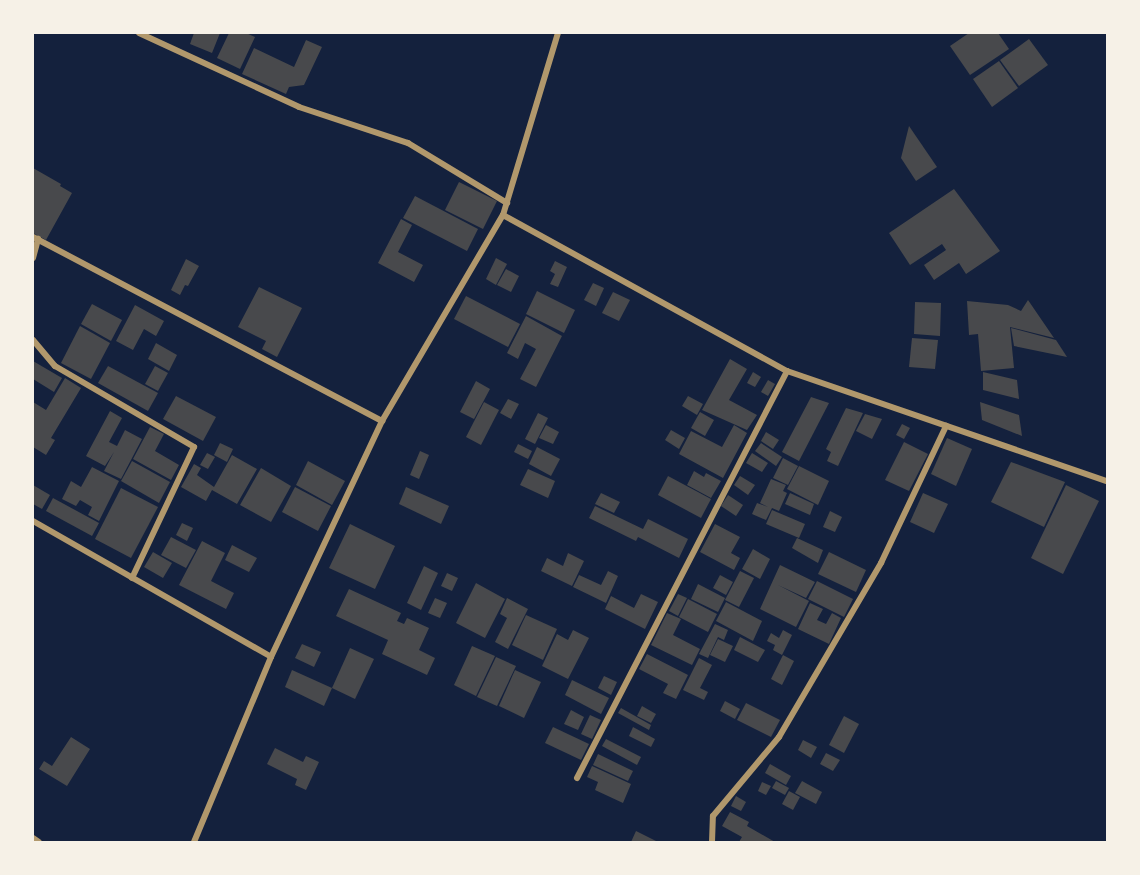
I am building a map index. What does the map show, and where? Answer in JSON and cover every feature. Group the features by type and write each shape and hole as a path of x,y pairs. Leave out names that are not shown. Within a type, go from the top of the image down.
{"street":[{"path":"140,33 299,107 408,143 507,203"},
{"path":"194,842 271,657 382,421 503,215 558,33"},
{"path":"503,215 787,371 1107,481"},
{"path":"33,258 36,238 382,421"},
{"path":"33,340 55,366 194,447 132,578"},
{"path":"577,778 787,371"},
{"path":"712,842 713,816 779,737 881,563 946,426"},
{"path":"33,521 271,657"},
{"path":"33,838 39,842"}],"building":[{"path":"194,33 220,33 212,53 190,44"},
{"path":"229,33 246,33 255,37 240,69 217,58"},
{"path":"969,33 998,33 1009,49 970,75 950,46"},
{"path":"1029,39 1048,65 1019,86 1000,60"},
{"path":"306,40 322,47 304,85 289,87 286,94 242,74 254,48 294,67"},
{"path":"999,61 1018,88 992,107 973,79"},
{"path":"909,126 937,167 916,181 901,158"},
{"path":"33,168 72,193 46,240 33,233"},
{"path":"459,182 497,201 483,229 445,210"},
{"path":"954,189 1000,251 966,274 959,263 934,280 924,265 946,250 942,244 910,265 889,233"},
{"path":"415,196 478,229 467,251 403,218"},
{"path":"401,219 412,225 398,252 423,265 414,282 378,263"},
{"path":"496,258 507,264 496,285 486,279"},
{"path":"186,259 199,266 180,295 171,290"},
{"path":"555,261 567,267 558,287 550,284 555,274 550,271"},
{"path":"506,269 519,276 511,292 497,285"},
{"path":"593,283 604,288 596,306 584,300"},
{"path":"259,287 302,308 277,357 262,349 266,341 238,327"},
{"path":"537,291 575,310 564,333 526,314"},
{"path":"613,292 630,300 619,321 602,313"},
{"path":"466,296 520,324 508,347 454,319"},
{"path":"1028,300 1054,338 1010,327 1014,368 981,371 978,334 969,335 967,301 1008,305 1021,311"},
{"path":"915,302 941,303 940,336 914,334"},
{"path":"92,304 122,320 111,341 81,324"},
{"path":"135,305 164,321 156,336 144,329 133,350 116,341"},
{"path":"526,316 562,336 536,387 520,379 536,349 525,343 518,359 507,353"},
{"path":"80,326 110,343 91,379 61,363"},
{"path":"1011,328 1056,340 1067,357 1014,346"},
{"path":"912,338 938,340 935,369 909,367"},
{"path":"156,343 177,355 169,371 148,359"},
{"path":"730,359 747,369 729,400 757,415 747,430 702,410"},
{"path":"33,361 62,378 54,392 33,379"},
{"path":"108,366 158,393 148,411 98,383"},
{"path":"155,366 168,373 158,391 145,384"},
{"path":"753,372 761,377 755,387 747,383"},
{"path":"983,372 1017,380 1019,399 983,390"},
{"path":"65,378 81,388 51,438 55,440 46,455 33,447 33,402 46,410"},
{"path":"768,380 775,384 768,396 761,392"},
{"path":"476,381 490,389 474,419 460,412"},
{"path":"176,396 216,417 203,441 163,419"},
{"path":"688,396 703,404 697,415 682,406"},
{"path":"811,397 829,403 799,461 782,452"},
{"path":"508,399 519,404 511,419 500,413"},
{"path":"484,402 499,410 481,445 466,437"},
{"path":"980,402 1019,415 1022,436 982,420"},
{"path":"846,408 863,413 838,466 827,461 831,452 826,449"},
{"path":"110,411 122,418 109,442 117,446 125,430 142,439 121,479 104,471 114,452 105,466 86,456"},
{"path":"700,412 714,420 705,436 691,428"},
{"path":"538,413 548,418 535,444 525,439"},
{"path":"865,414 882,419 872,439 856,431"},
{"path":"902,424 910,428 904,439 896,435"},
{"path":"546,425 559,432 553,444 539,438"},
{"path":"734,425 747,433 723,478 679,454 691,431 722,447"},
{"path":"150,427 164,434 155,451 179,465 171,480 133,459"},
{"path":"671,430 685,438 679,449 665,440"},
{"path":"766,432 779,440 773,449 761,441"},
{"path":"947,438 972,449 956,486 931,474"},
{"path":"904,442 928,454 909,491 885,480"},
{"path":"220,443 233,449 227,462 214,455"},
{"path":"761,443 782,457 776,466 755,451"},
{"path":"518,444 532,451 528,459 514,452"},
{"path":"537,447 560,459 551,476 529,464"},
{"path":"420,451 429,455 419,479 410,475"},
{"path":"207,453 215,457 208,469 200,465"},
{"path":"752,453 768,463 762,472 746,463"},
{"path":"232,455 257,469 237,504 212,490 206,501 181,487 194,464 201,468 197,475 214,487"},
{"path":"783,458 798,466 788,485 773,478"},
{"path":"132,461 170,482 159,503 121,481"},
{"path":"308,461 345,481 332,505 296,485"},
{"path":"1011,462 1065,482 1044,527 991,502"},
{"path":"799,466 829,481 818,505 787,489"},
{"path":"92,467 119,481 99,521 88,515 92,507 80,500 76,506 62,499 71,481 81,487"},
{"path":"261,468 291,486 271,522 240,505"},
{"path":"528,469 555,481 548,498 520,485"},
{"path":"694,471 704,477 706,473 721,481 711,498 687,485"},
{"path":"668,476 711,499 701,518 658,495"},
{"path":"740,476 755,485 748,495 734,485"},
{"path":"771,479 786,485 783,491 787,493 779,511 772,508 766,520 752,514 757,503 768,507 760,503"},
{"path":"33,485 50,495 42,509 33,504"},
{"path":"1066,485 1099,501 1063,574 1031,558"},
{"path":"295,487 331,506 318,531 282,512"},
{"path":"406,487 449,506 441,524 399,504"},
{"path":"121,488 158,507 131,558 95,539"},
{"path":"601,493 620,502 614,513 595,504"},
{"path":"790,493 814,504 810,515 785,504"},
{"path":"923,493 948,504 934,533 910,522"},
{"path":"728,495 743,505 736,516 721,506"},
{"path":"53,498 99,523 92,536 46,511"},
{"path":"595,506 643,529 648,519 688,539 679,558 638,537 636,541 589,518"},
{"path":"772,510 805,524 799,538 766,524"},
{"path":"830,511 842,517 835,532 823,527"},
{"path":"182,523 193,528 187,541 176,535"},
{"path":"350,524 395,546 375,589 329,568"},
{"path":"715,524 740,537 731,553 740,558 734,570 700,552"},
{"path":"171,537 196,550 186,568 161,555"},
{"path":"797,538 823,550 818,563 792,548"},
{"path":"202,541 225,553 211,581 234,593 226,609 179,585"},
{"path":"232,545 257,558 249,572 225,560"},
{"path":"753,549 770,559 760,579 742,569"},
{"path":"153,552 172,563 163,578 144,567"},
{"path":"829,552 866,570 856,592 818,574"},
{"path":"568,553 584,561 572,586 541,571 547,558 563,566"},
{"path":"780,565 815,582 806,598 778,585 809,601 796,627 760,609"},
{"path":"424,566 438,573 421,610 407,603"},
{"path":"608,571 618,576 606,603 573,587 579,575 601,585"},
{"path":"740,571 754,578 739,607 725,600"},
{"path":"447,573 458,578 452,591 441,586"},
{"path":"720,575 733,582 726,595 713,588"},
{"path":"817,581 853,599 844,617 808,599"},
{"path":"476,583 505,599 485,638 456,623"},
{"path":"698,584 725,598 718,612 691,599"},
{"path":"349,589 401,613 397,621 404,624 407,618 429,628 419,650 435,658 427,675 382,654 388,640 336,616"},
{"path":"641,594 658,602 645,629 605,609 611,596 634,608"},
{"path":"678,594 687,598 678,616 669,611"},
{"path":"435,598 447,603 440,618 428,613"},
{"path":"507,598 528,609 508,649 495,642 507,618 500,614"},
{"path":"688,599 717,614 708,632 679,617"},
{"path":"726,602 762,621 753,641 716,621"},
{"path":"810,603 823,609 817,620 826,624 832,613 841,618 829,644 798,629"},
{"path":"667,613 681,619 673,635 700,649 692,665 651,645"},
{"path":"526,615 557,629 543,660 512,645"},
{"path":"715,624 728,630 724,640 718,637 708,658 699,654"},
{"path":"573,630 589,638 568,679 542,666 557,634 568,640"},
{"path":"783,630 792,635 782,655 773,650 775,645 767,641 771,633 779,638"},
{"path":"740,637 765,650 758,662 734,650"},
{"path":"718,639 733,646 725,662 710,655"},
{"path":"302,644 321,652 314,667 295,658"},
{"path":"472,646 495,656 476,696 454,685"},
{"path":"350,648 374,659 355,699 332,688"},
{"path":"647,654 688,675 676,699 663,693 668,684 639,669"},
{"path":"783,655 794,661 782,685 771,679"},
{"path":"496,657 516,666 497,706 477,697"},
{"path":"699,658 712,665 700,688 708,692 704,700 683,690"},
{"path":"292,670 332,688 324,706 285,687"},
{"path":"515,670 541,682 524,718 499,706"},
{"path":"604,676 617,682 611,695 598,688"},
{"path":"572,680 609,698 601,714 565,695"},
{"path":"725,701 740,709 735,719 720,711"},
{"path":"746,703 780,720 771,737 737,720"},
{"path":"642,706 656,714 651,723 637,716"},
{"path":"621,708 651,725 649,730 618,713"},
{"path":"571,710 584,717 578,730 564,724"},
{"path":"590,715 601,720 592,739 581,734"},
{"path":"844,716 859,724 844,753 829,745"},
{"path":"553,727 589,744 581,760 545,743"},
{"path":"633,727 655,739 651,747 629,736"},
{"path":"71,737 90,749 67,786 39,769 44,761 52,766"},
{"path":"606,739 641,757 637,765 602,746"},
{"path":"803,740 817,747 811,758 798,750"},
{"path":"275,748 303,762 306,756 319,762 306,790 295,785 297,779 267,764"},
{"path":"826,753 840,760 833,771 820,764"},
{"path":"598,754 633,771 628,781 593,765"},
{"path":"770,764 791,776 786,785 765,773"},
{"path":"592,766 631,784 623,803 595,790 598,782 587,777"},
{"path":"776,781 789,788 785,795 772,788"},
{"path":"802,781 822,792 816,804 795,793"},
{"path":"762,782 771,786 766,795 758,791"},
{"path":"789,791 800,797 793,810 782,804"},
{"path":"736,796 746,802 741,811 731,806"},
{"path":"730,812 749,822 747,826 775,842 739,842 742,837 722,826"},
{"path":"636,831 658,842 631,842"}]}
